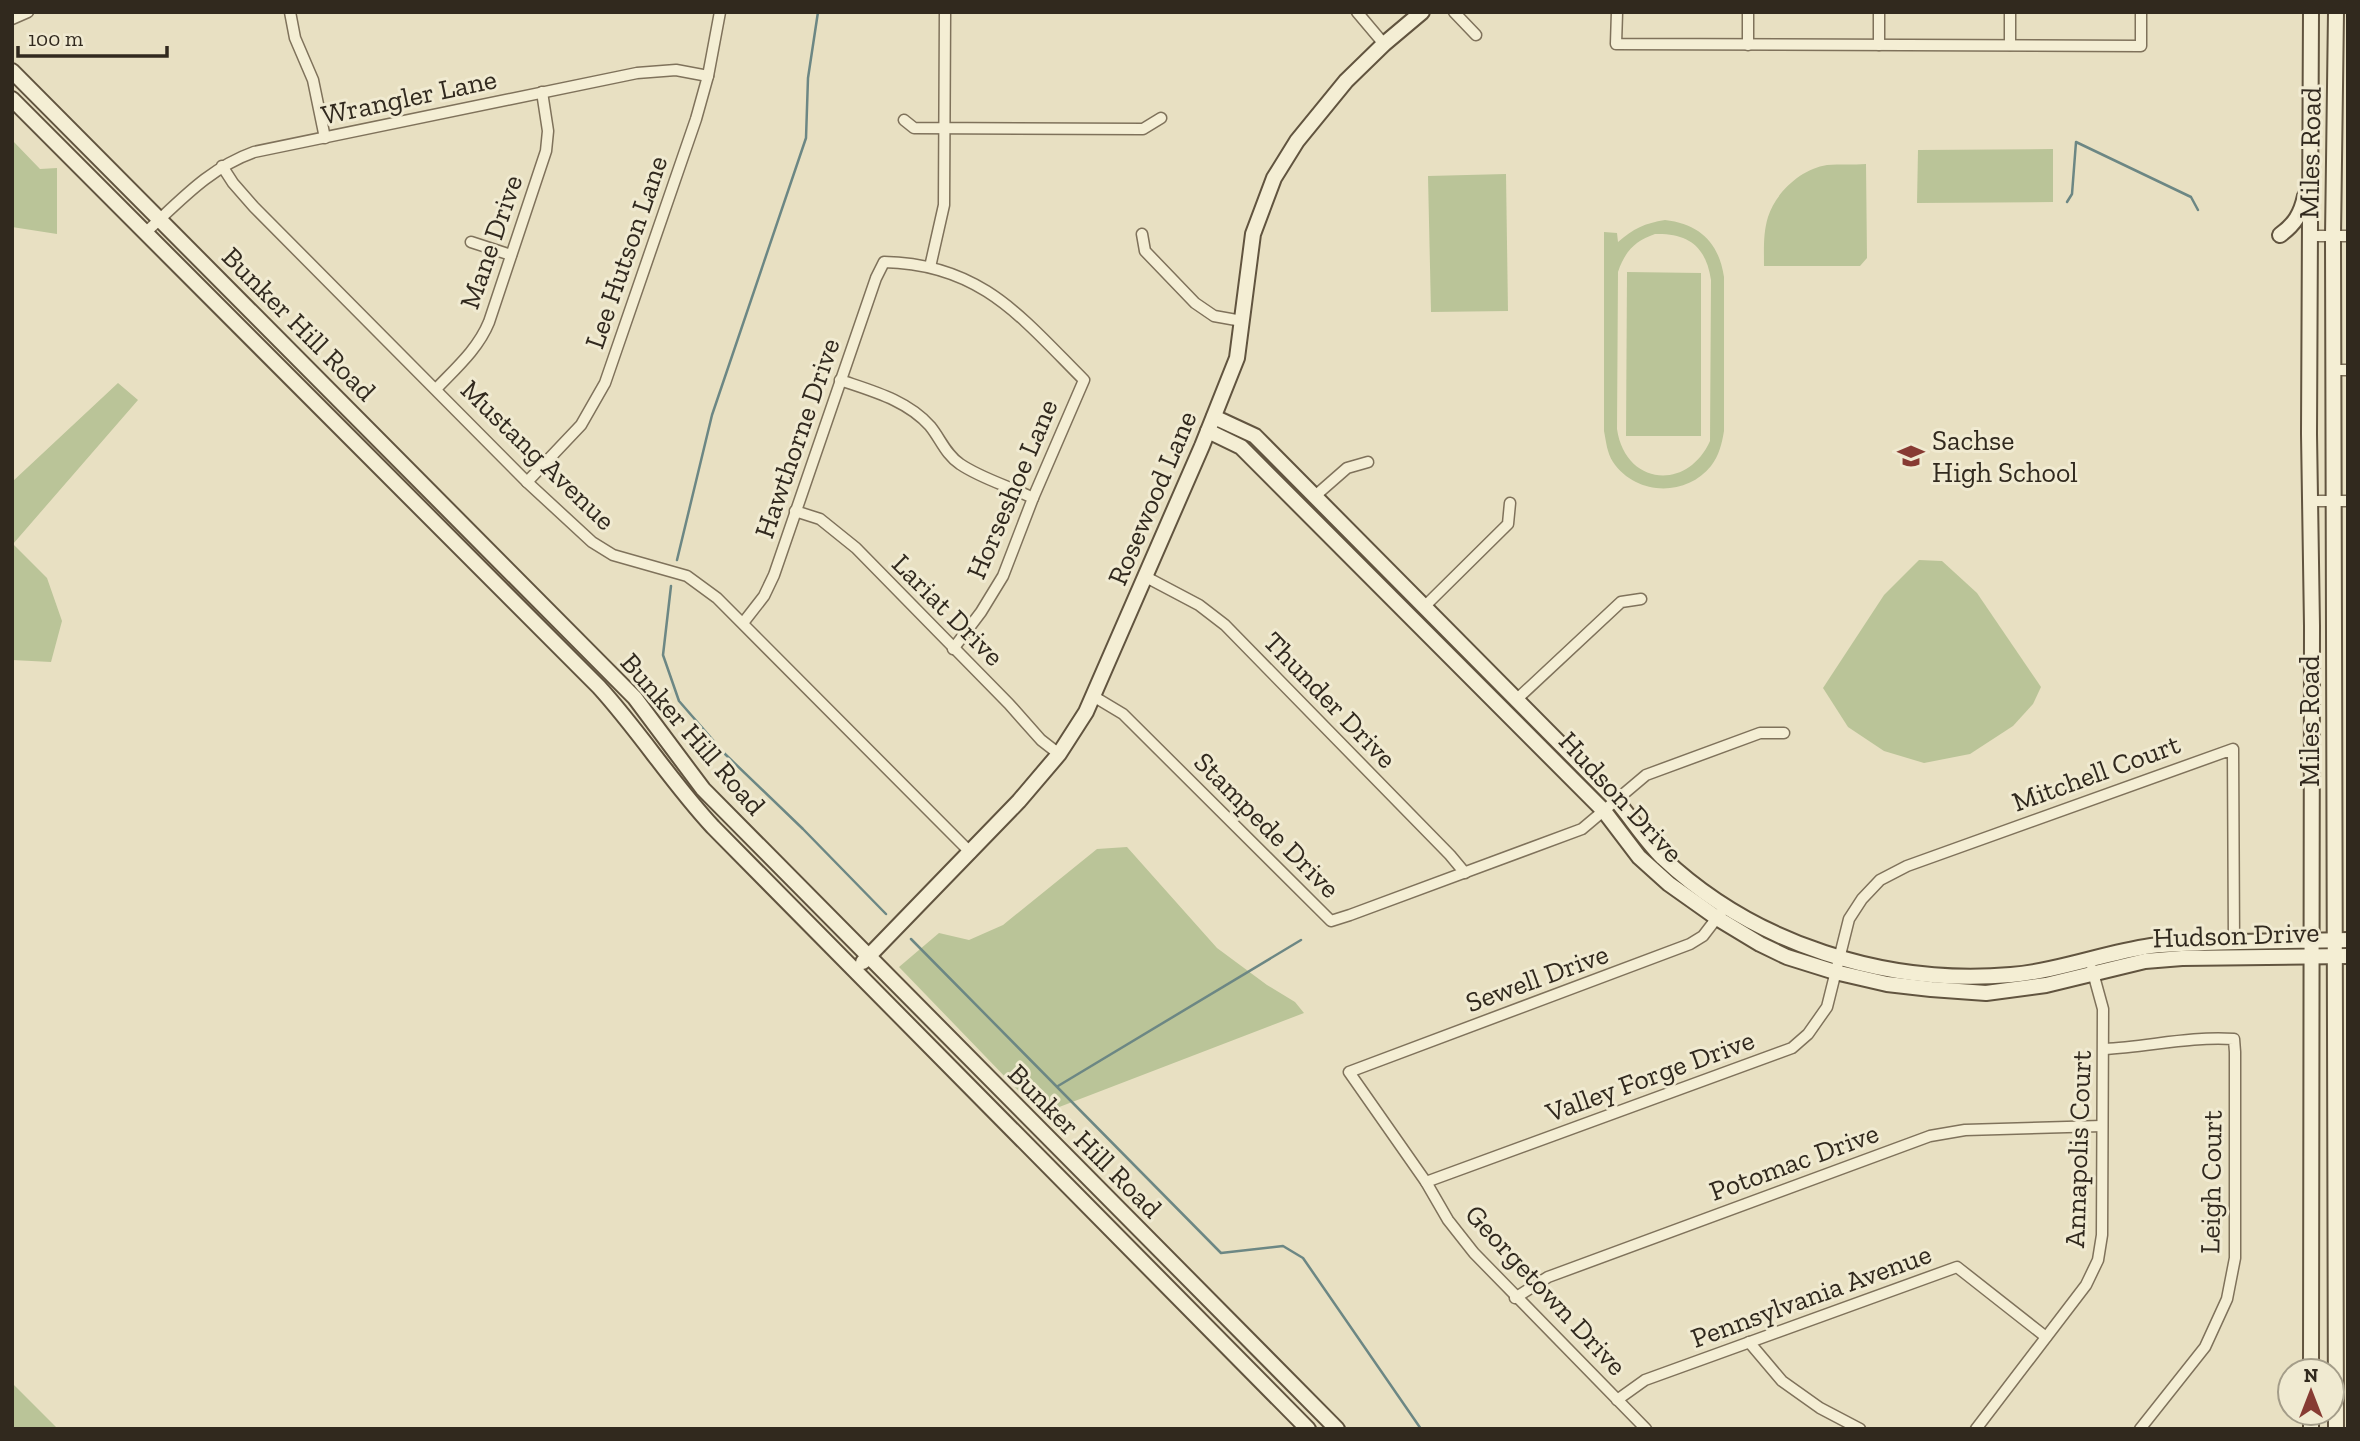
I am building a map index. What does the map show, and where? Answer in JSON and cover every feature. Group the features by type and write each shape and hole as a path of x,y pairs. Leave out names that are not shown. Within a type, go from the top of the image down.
{"main road":[{"name":"Rosewood Lane","path":"855,970 971,853 1059,754 1086,712 1146,577 1237,358 1253,234 1274,178 1297,141 1346,81 1422,12"},
{"name":"Miles Road","path":"2311,12 2311,1357"},
{"name":"Miles Road","path":"2336,12 2341,501 2334,757 2341,940 2336,1429"},
{"name":"Bunker Hill Road","path":"12,71 635,698 703,789 1337,1429"},
{"name":"Bunker Hill Road","path":"12,99 599,687 692,804 1308,1429"},
{"path":"2280,234 2295,222 2301,211 2310,174"},
{"name":"Hudson Drive","path":"1214,417 1255,436 1616,800 1664,858 1721,912 1760,944 1787,957 1904,972 1962,976 2011,975 2153,946 2341,940"},
{"name":"Hudson Drive","path":"1208,431 1241,447 1604,811 1639,857 1669,884 1721,912"},
{"path":"2312,757 2334,757"},
{"name":"Hudson Drive","path":"1837,965 1898,985 1986,993 2046,985 2145,961 2341,956"}],"street":[{"path":"12,19 28,12"},
{"path":"290,12 296,38 313,80 325,138"},
{"name":"Lee Hutson Lane","path":"527,482 581,425 605,383 696,119 708,76 720,12"},
{"path":"930,267 944,205 945,12"},
{"path":"1357,12 1384,44"},
{"path":"1454,12 1476,35"},
{"path":"1617,12 1616,44 2141,46 2141,12"},
{"path":"1748,12 1748,45"},
{"path":"1879,12 1879,45"},
{"path":"2010,12 2010,45"},
{"name":"Wrangler Lane","path":"146,232 199,183 222,166 254,152 653,71 676,70 708,76"},
{"name":"Mane Drive","path":"436,389 483,337 546,151 548,131 542,92"},
{"path":"904,120 914,128 1143,129 1161,118"},
{"name":"Mustang Avenue","path":"222,166 254,207 527,482 592,542 613,555 687,576 717,598 971,853"},
{"path":"1142,234 1145,251 1195,303 1214,316 1242,321"},
{"path":"2310,236 2340,236"},
{"path":"471,242 511,255"},
{"name":"Hawthorne Drive","path":"743,623 764,596 774,575 840,380 884,262 908,262 930,267"},
{"name":"Horseshoe Lane","path":"930,267 972,281 1013,309 1084,380 1003,576 981,612 953,649"},
{"path":"840,380 906,404 930,426 943,447 958,463 993,482 1033,498"},
{"path":"1315,496 1346,468 1368,462"},
{"path":"2311,501 2341,501"},
{"path":"1425,607 1508,524 1510,502"},
{"name":"Lariat Drive","path":"795,511 820,519 856,548 1041,740 1059,754"},
{"name":"Thunder Drive","path":"1146,577 1199,605 1224,625 1465,873"},
{"path":"1516,700 1621,602 1641,599"},
{"name":"Stampede Drive","path":"1093,696 1123,714 1331,921 1582,829 1646,775 1760,733 1784,733"},
{"name":"Mitchell Court","path":"1837,965 1849,919 1862,899 1880,880 1907,866 2233,749 2234,942"},
{"name":"Sewell Drive","path":"1349,1072 1659,957 1703,936 1721,912"},
{"name":"Annapolis Court","path":"1976,1429 2087,1285 2098,1260 2102,1235 2103,1009 2089,958"},
{"name":"Valley Forge Drive","path":"1426,1182 1792,1048 1816,1024 1827,1007 1837,965"},
{"name":"Leigh Court","path":"2104,1049 2130,1049 2175,1040 2212,1037 2234,1039 2235,1258 2227,1299 2205,1347 2140,1429"},
{"name":"Georgetown Drive","path":"1349,1072 1426,1182 1448,1220 1474,1253 1515,1298 1646,1429"},
{"name":"Potomac Drive","path":"1515,1298 1548,1277 1930,1136 1965,1130 2102,1126"},
{"name":"Pennsylvania Avenue","path":"1617,1399 1645,1380 1957,1267 2046,1337"},
{"path":"1749,1342 1782,1381 1820,1408 1860,1429"}],"green space":[{"path":"12,140 40,169 57,168 57,234 12,227"},
{"path":"2053,149 2053,202 1917,203 1918,150"},
{"path":"1866,164 1867,258 1860,266 1764,266 1768,217 1777,199 1791,183 1817,167"},
{"path":"1506,174 1508,311 1431,312 1428,176"},
{"path":"1658,221 1677,222 1706,237 1718,254 1724,277 1724,431 1721,445 1714,462 1701,476 1675,487 1661,488 1634,481 1623,473 1611,458 1604,431 1604,232 1617,233 1618,242 1640,227","holes":["1655,234 1667,234 1694,244 1709,268 1710,441 1700,457 1687,469 1658,475 1644,471 1632,462 1622,448 1617,429 1618,272 1624,258 1636,244"]},
{"path":"1627,272 1701,273 1701,436 1626,436"},
{"path":"118,383 138,400 13,544 47,578 62,621 51,662 12,660 12,482"},
{"path":"1919,560 1942,561 1977,593 2041,687 2033,704 2013,726 1970,754 1924,763 1884,751 1848,727 1823,688 1884,595"},
{"path":"1127,847 1217,948 1295,1002 1304,1013 1041,1114 899,967 939,933 969,940 1003,925 1097,849"},
{"path":"12,1383 58,1429 12,1429"}],"waterway":[{"path":"677,560 712,415 806,138 808,78 818,12"},
{"path":"2067,202 2072,194 2076,142 2191,197 2198,210"},
{"path":"671,586 663,655 679,701 725,754 886,914"},
{"path":"911,939 1221,1253 1283,1246 1303,1258 1421,1429"},
{"path":"1058,1086 1301,940"}],"place":[{"name":"Sachse High School","path":"1911,456"}]}
